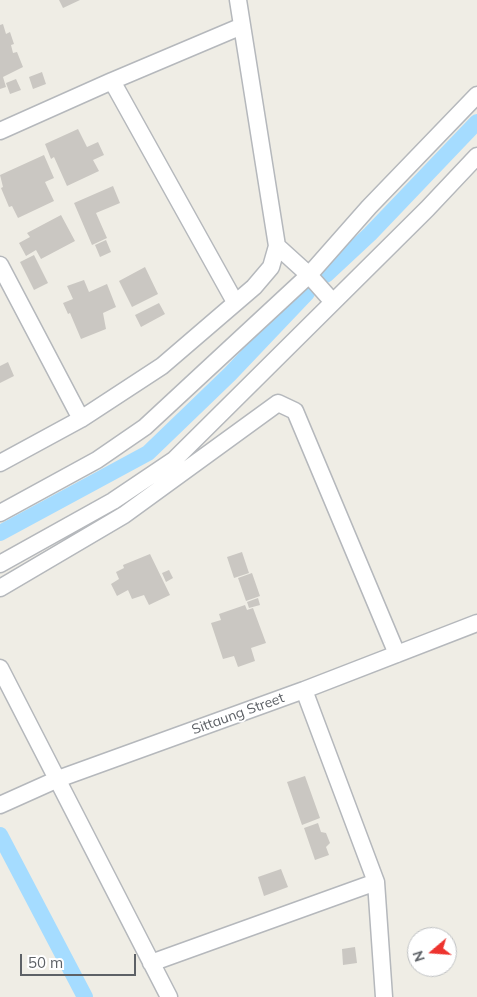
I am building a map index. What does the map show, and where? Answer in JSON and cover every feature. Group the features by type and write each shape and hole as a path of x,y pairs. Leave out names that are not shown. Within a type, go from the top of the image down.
{"street":[{"path":"0,463 81,420 162,366 266,273 275,257 277,246 238,0"},
{"path":"0,131 242,26"},
{"path":"112,81 235,302"},
{"path":"0,512 96,460 145,427 309,276 369,207 477,95"},
{"path":"0,564 113,500 174,460 332,301 427,209 477,156"},
{"path":"277,246 332,301"},
{"path":"0,265 81,420"},
{"path":"0,588 124,515 278,403 295,411 397,654"},
{"name":"Sittaung Street","path":"1,804 58,779 304,690 477,623"},
{"path":"0,668 168,997"},
{"path":"304,690 376,882 384,997"},
{"path":"151,963 376,882"}],"building":[{"path":"59,0 80,0 63,8"},
{"path":"3,24 6,34 10,32 14,44 11,45 13,53 17,52 23,67 3,77 6,87 0,89 0,25"},
{"path":"42,72 46,84 33,89 29,77"},
{"path":"16,79 21,90 10,94 6,83"},
{"path":"78,129 87,147 98,142 104,155 93,160 99,171 67,186 54,157 51,159 45,144"},
{"path":"44,155 54,178 45,182 54,201 18,218 12,206 9,207 1,188 3,187 0,175"},
{"path":"113,186 120,203 96,213 107,238 92,245 74,203"},
{"path":"61,215 75,241 41,259 36,250 26,256 19,243 30,237 27,233"},
{"path":"106,240 111,252 100,257 95,245"},
{"path":"34,255 48,283 34,290 20,262"},
{"path":"145,267 158,294 132,307 119,281"},
{"path":"84,280 89,292 107,284 116,307 103,313 106,329 81,339 70,313 68,314 63,303 73,299 67,286"},
{"path":"159,303 165,314 141,327 135,315"},
{"path":"8,362 14,376 0,383 0,366"},
{"path":"242,552 249,573 234,578 227,557"},
{"path":"150,554 170,595 149,605 144,595 132,599 128,590 117,596 111,584 119,579 116,572 124,568 123,565"},
{"path":"169,570 173,578 166,582 162,573"},
{"path":"252,573 260,596 246,601 238,578"},
{"path":"258,598 260,605 249,608 247,602"},
{"path":"245,605 247,610 253,608 266,643 251,648 255,661 238,667 234,656 223,659 211,623 221,620 219,614"},
{"path":"305,776 320,818 302,825 287,782"},
{"path":"318,823 321,832 326,833 330,843 326,847 329,855 315,860 304,828"},
{"path":"281,869 288,887 264,896 258,877"},
{"path":"355,947 357,963 343,965 342,949"}],"waterway":[{"path":"326,275 370,234 477,122"},
{"path":"0,533 148,453 230,374 307,293"},
{"path":"0,835 85,997"}]}
